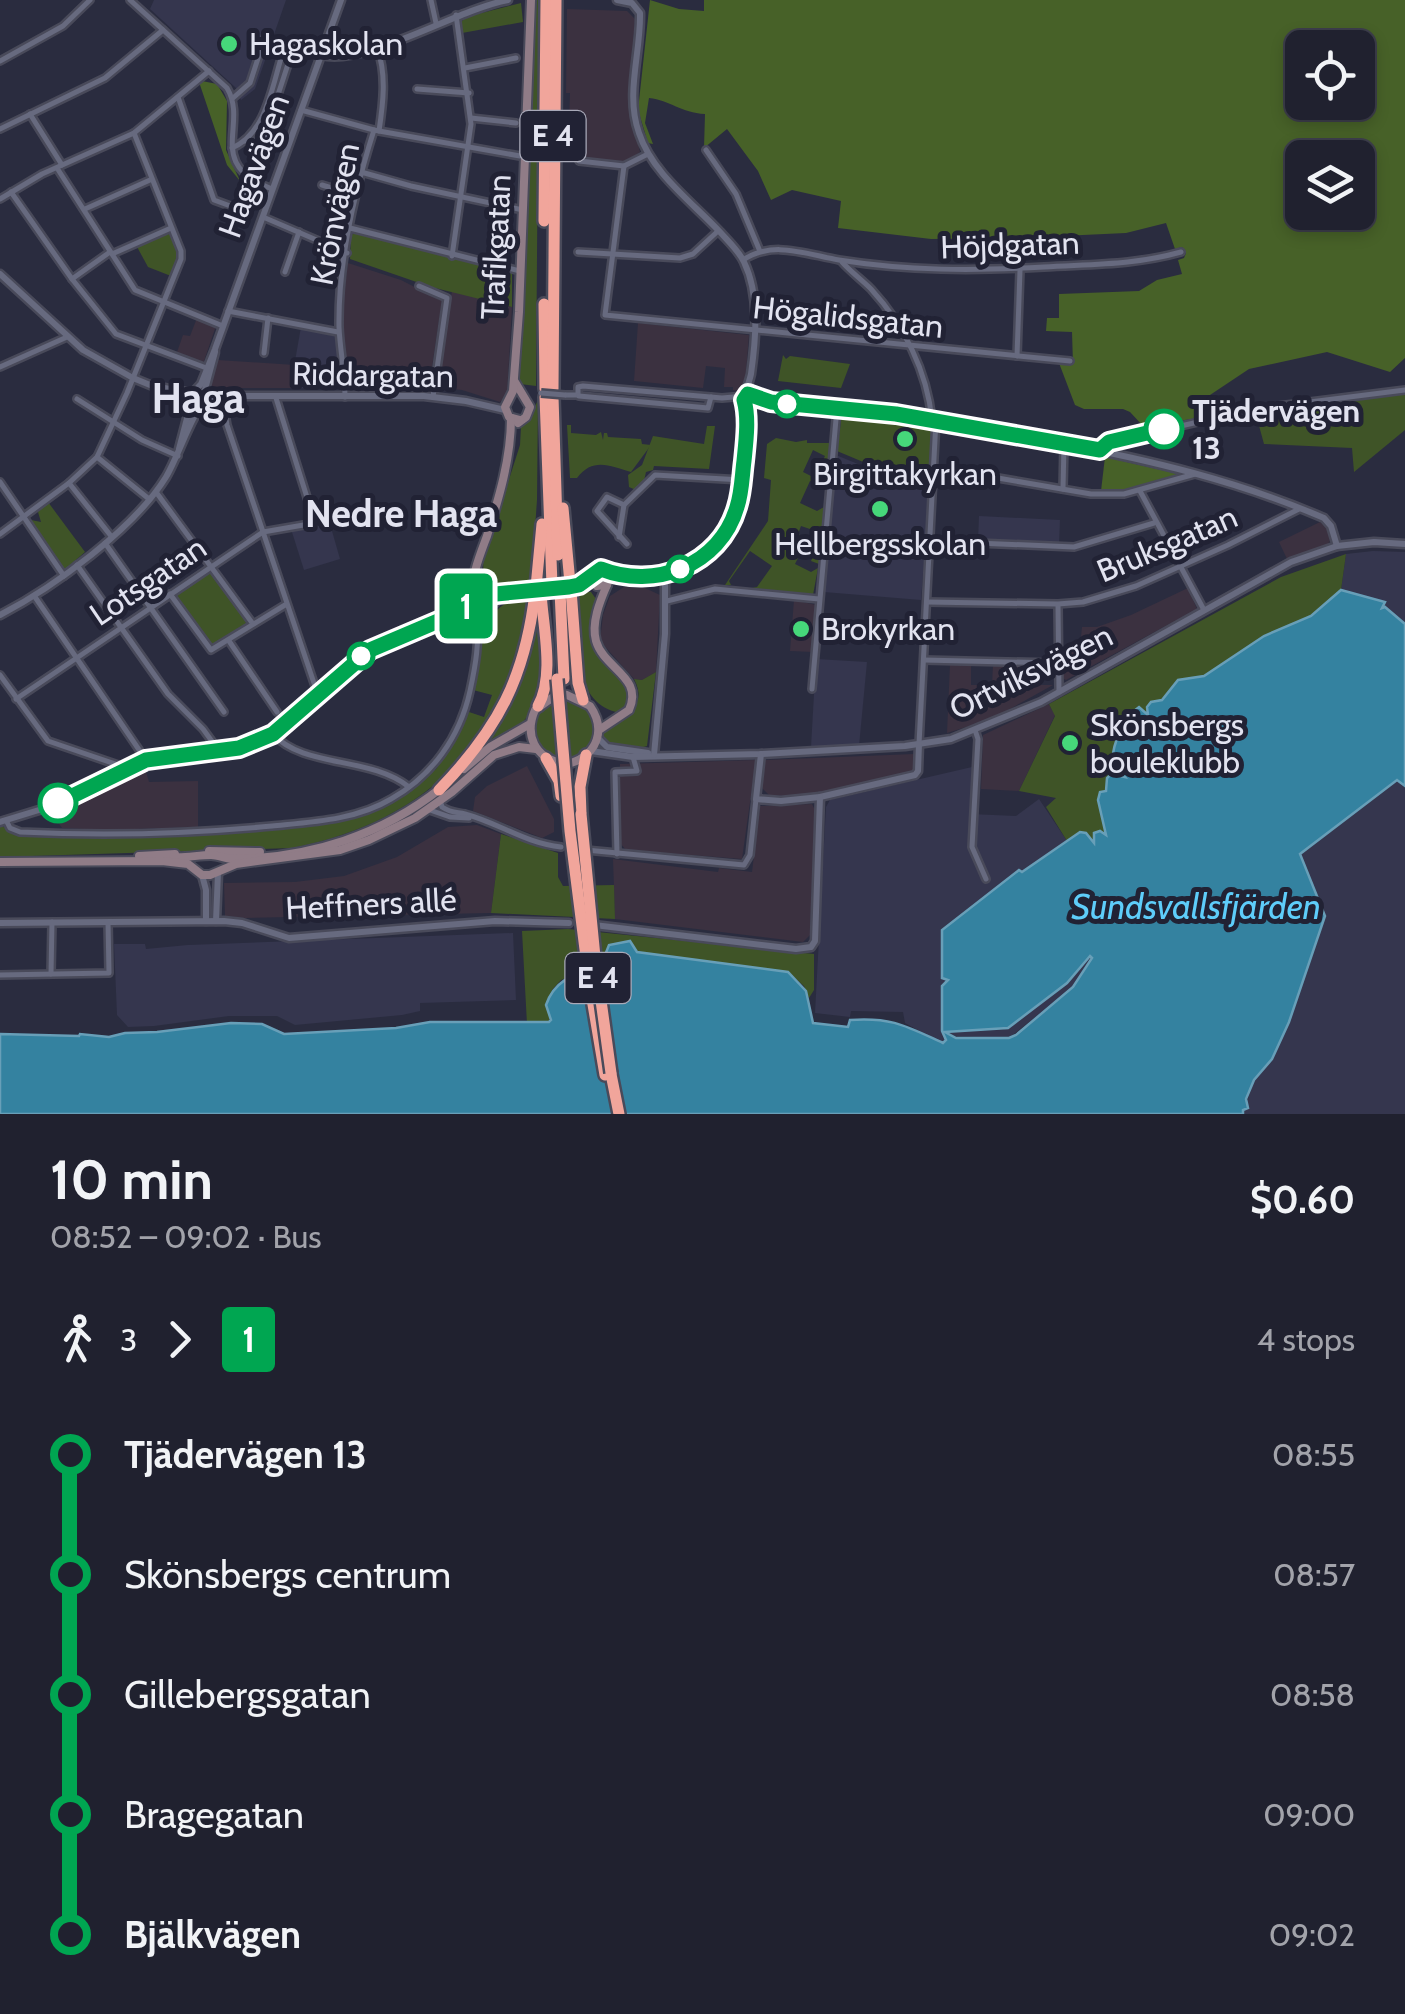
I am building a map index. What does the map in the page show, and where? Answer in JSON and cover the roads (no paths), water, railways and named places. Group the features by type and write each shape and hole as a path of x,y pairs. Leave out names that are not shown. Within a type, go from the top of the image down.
{"highway":[{"name":"E 4","path":"546,0 537,395 547,476 576,884 588,981"},
{"name":"E 4","path":"538,706 544,696 554,588 553,424 537,395 556,0"},
{"name":"E 4","path":"547,476 540,561 554,588 583,700"},
{"path":"440,795 500,715 554,588"},
{"name":"E 4","path":"561,679 576,830 611,1073"},
{"name":"E 4","path":"541,753 559,782 575,922 616,1114"},
{"name":"E 4","path":"589,753 580,776 581,814 616,1114"}],"main road":[{"name":"Trafikgatan","path":"531,0 513,376 537,395"},
{"path":"0,860 281,854 360,836 440,795 494,755 520,747 566,763 589,753 598,734 629,710 634,694 630,683 601,652 596,640 602,580 506,594 478,606 474,578 498,497 512,436 512,416 537,395"},
{"path":"512,416 528,414 537,395"},
{"path":"567,694 583,700 596,714 616,718"},
{"path":"0,860 162,861 188,864 199,872 220,872 236,864 294,859 347,848 395,828 427,809 490,747 530,724 538,706 556,695"},
{"path":"596,714 598,734"},
{"path":"530,724 541,753"},
{"path":"150,856 211,850 281,854"},
{"path":"199,858 199,872"},
{"path":"220,872 224,858"}],"street":[{"path":"0,61 63,26 90,0"},
{"path":"130,0 224,84 233,98 232,148 238,166 253,180 272,189"},
{"name":"Hagavägen","path":"0,614 64,576 111,536 156,492 178,456 203,400 228,310 340,0"},
{"path":"431,0 436,23"},
{"path":"321,55 343,57 377,48 456,15 508,0"},
{"path":"602,580 665,575 696,562 715,545 734,517 742,480 754,330 753,293 744,260 648,154 635,121 633,98 641,5 616,0"},
{"path":"452,256 471,118 456,15"},
{"path":"0,129 105,78 163,30"},
{"path":"233,98 250,84 265,37"},
{"path":"232,148 256,130 283,52 292,44"},
{"name":"Krönvägen","path":"345,396 339,332 346,253 354,196 376,131 382,66 377,48"},
{"path":"465,68 516,58"},
{"path":"274,106 290,61"},
{"path":"0,199 134,132 209,71"},
{"path":"417,90 469,94"},
{"path":"178,96 214,200 232,208 242,204 253,180"},
{"path":"301,110 376,131 520,156"},
{"path":"30,114 135,290 224,326"},
{"path":"258,154 271,116"},
{"path":"471,118 516,123"},
{"path":"0,534 97,457 182,255 134,132"},
{"path":"245,141 252,142 265,134"},
{"path":"706,150 736,194 760,249 744,260"},
{"path":"579,160 624,166 648,154"},
{"path":"612,256 624,166"},
{"path":"361,172 523,210"},
{"path":"84,209 152,180"},
{"path":"322,185 354,196"},
{"path":"11,192 116,334 209,369"},
{"path":"263,216 346,253"},
{"path":"72,279 111,253 171,228"},
{"path":"350,228 520,272"},
{"path":"578,252 680,258 694,254 718,231"},
{"path":"285,272 299,232"},
{"name":"Höjdgatan","path":"760,249 933,271 1132,264 1180,252"},
{"name":"Högalidsgatan","path":"612,256 605,315 1070,362"},
{"path":"756,799 820,797 915,776 918,771 934,420 926,385 891,312 840,260"},
{"path":"1016,356 1020,269"},
{"path":"0,274 96,359 151,385 203,400"},
{"path":"419,286 447,298 433,397"},
{"path":"228,310 339,332"},
{"path":"264,353 268,318"},
{"path":"0,367 67,337"},
{"name":"Hagavägen","path":"178,456 192,397 209,369"},
{"path":"918,386 926,385"},
{"path":"578,396 578,388 583,386 837,408 934,420 1100,450 1199,473 1300,509 1326,520 1337,546"},
{"path":"1100,450 1115,440 1255,408 1405,390"},
{"path":"537,395 708,408 711,397"},
{"path":"192,397 203,400"},
{"name":"Riddargatan","path":"203,400 433,397 512,416"},
{"name":"Riddargatan","path":"203,400 223,402 239,398"},
{"name":"Lotsgatan","path":"16,699 263,532 315,523 276,398"},
{"path":"77,399 142,440 178,456"},
{"path":"223,402 227,426 318,695"},
{"path":"812,689 837,408"},
{"path":"1063,489 1064,444"},
{"path":"97,457 149,499"},
{"path":"932,478 998,478 1091,494 1140,491 1199,473"},
{"path":"618,537 624,505 652,476 742,480"},
{"path":"0,482 64,576"},
{"path":"69,483 111,536"},
{"path":"1140,491 1204,610"},
{"path":"156,492 253,624"},
{"path":"624,505 607,497 597,511 628,544"},
{"name":"Bruksgatan","path":"927,602 1058,604 1109,596 1300,509"},
{"path":"929,541 1074,547 1154,523"},
{"path":"104,542 224,712"},
{"name":"Ortviksvägen","path":"589,753 760,754 919,744 975,730 1059,692 1290,562 1337,546 1405,544"},
{"path":"77,565 168,694 219,751"},
{"path":"654,755 667,601 665,575"},
{"path":"667,601 715,589 819,599"},
{"path":"170,594 208,649 214,650 286,604"},
{"path":"34,597 146,760"},
{"path":"1058,604 1059,692"},
{"path":"478,606 472,683 458,727 442,754 409,787 379,805 352,814 249,828 79,834 20,832 3,821 52,806 146,760 256,743 273,734 375,646 478,606"},
{"path":"229,640 277,712"},
{"path":"924,660 1056,663"},
{"path":"0,675 48,741 127,768"},
{"path":"975,730 978,739 972,846 986,879"},
{"path":"273,734 292,750 368,767 409,787"},
{"name":"Ortviksvägen","path":"598,734 606,747 654,755"},
{"path":"585,850 744,864 750,855 760,754"},
{"path":"617,854 614,772 637,771 633,756"},
{"path":"440,795 446,811 529,841 560,847"},
{"path":"594,925 796,949 811,947 815,941 820,797"},
{"path":"427,809 477,820"},
{"path":"199,872 206,890 206,921"},
{"path":"216,921 220,872"},
{"name":"Heffners allé","path":"0,923 216,921 242,923 289,938 494,921 568,923"},
{"path":"51,974 52,922"},
{"path":"0,974 108,973 108,922"}],"water":[{"name":"Sundsvallsfjärden","path":"1341,590 1385,602 1382,608 1405,624 1405,786 1397,780 1300,854 1325,916 1289,1022 1272,1059 1254,1080 1243,1114 0,1114 0,1034 109,1037 231,1023 262,1024 284,1034 396,1028 430,1022 549,1022 546,1005 555,989 568,978 601,965 609,945 630,941 637,952 788,972 806,991 813,1023 848,1027 850,1020 888,1021 943,1043 946,1040 942,1031 942,986 948,980 942,978 942,930 1019,870 1022,872 1080,832 1094,843 1094,833 1106,835 1098,800 1100,792 1106,791 1111,774 1125,777 1113,759 1119,734 1134,711 1139,707 1148,715 1151,702 1162,700 1178,680 1204,676 1264,636 1311,616","holes":["1092,958 1073,987 1016,1035 956,1038 945,1032 1008,1028 1067,983"]}],"place":[{"name":"Hagaskolan","path":"229,44"},
{"name":"Tjädervägen 13","path":"1164,429"},
{"name":"Birgittakyrkan","path":"905,439"},
{"name":"Hellbergsskolan","path":"880,509"},
{"name":"Brokyrkan","path":"801,629"},
{"name":"Skönsbergs bouleklubb","path":"1070,743"}],"district":[{"name":"Haga","path":"198,398"},
{"name":"Nedre Haga","path":"401,514"}]}
